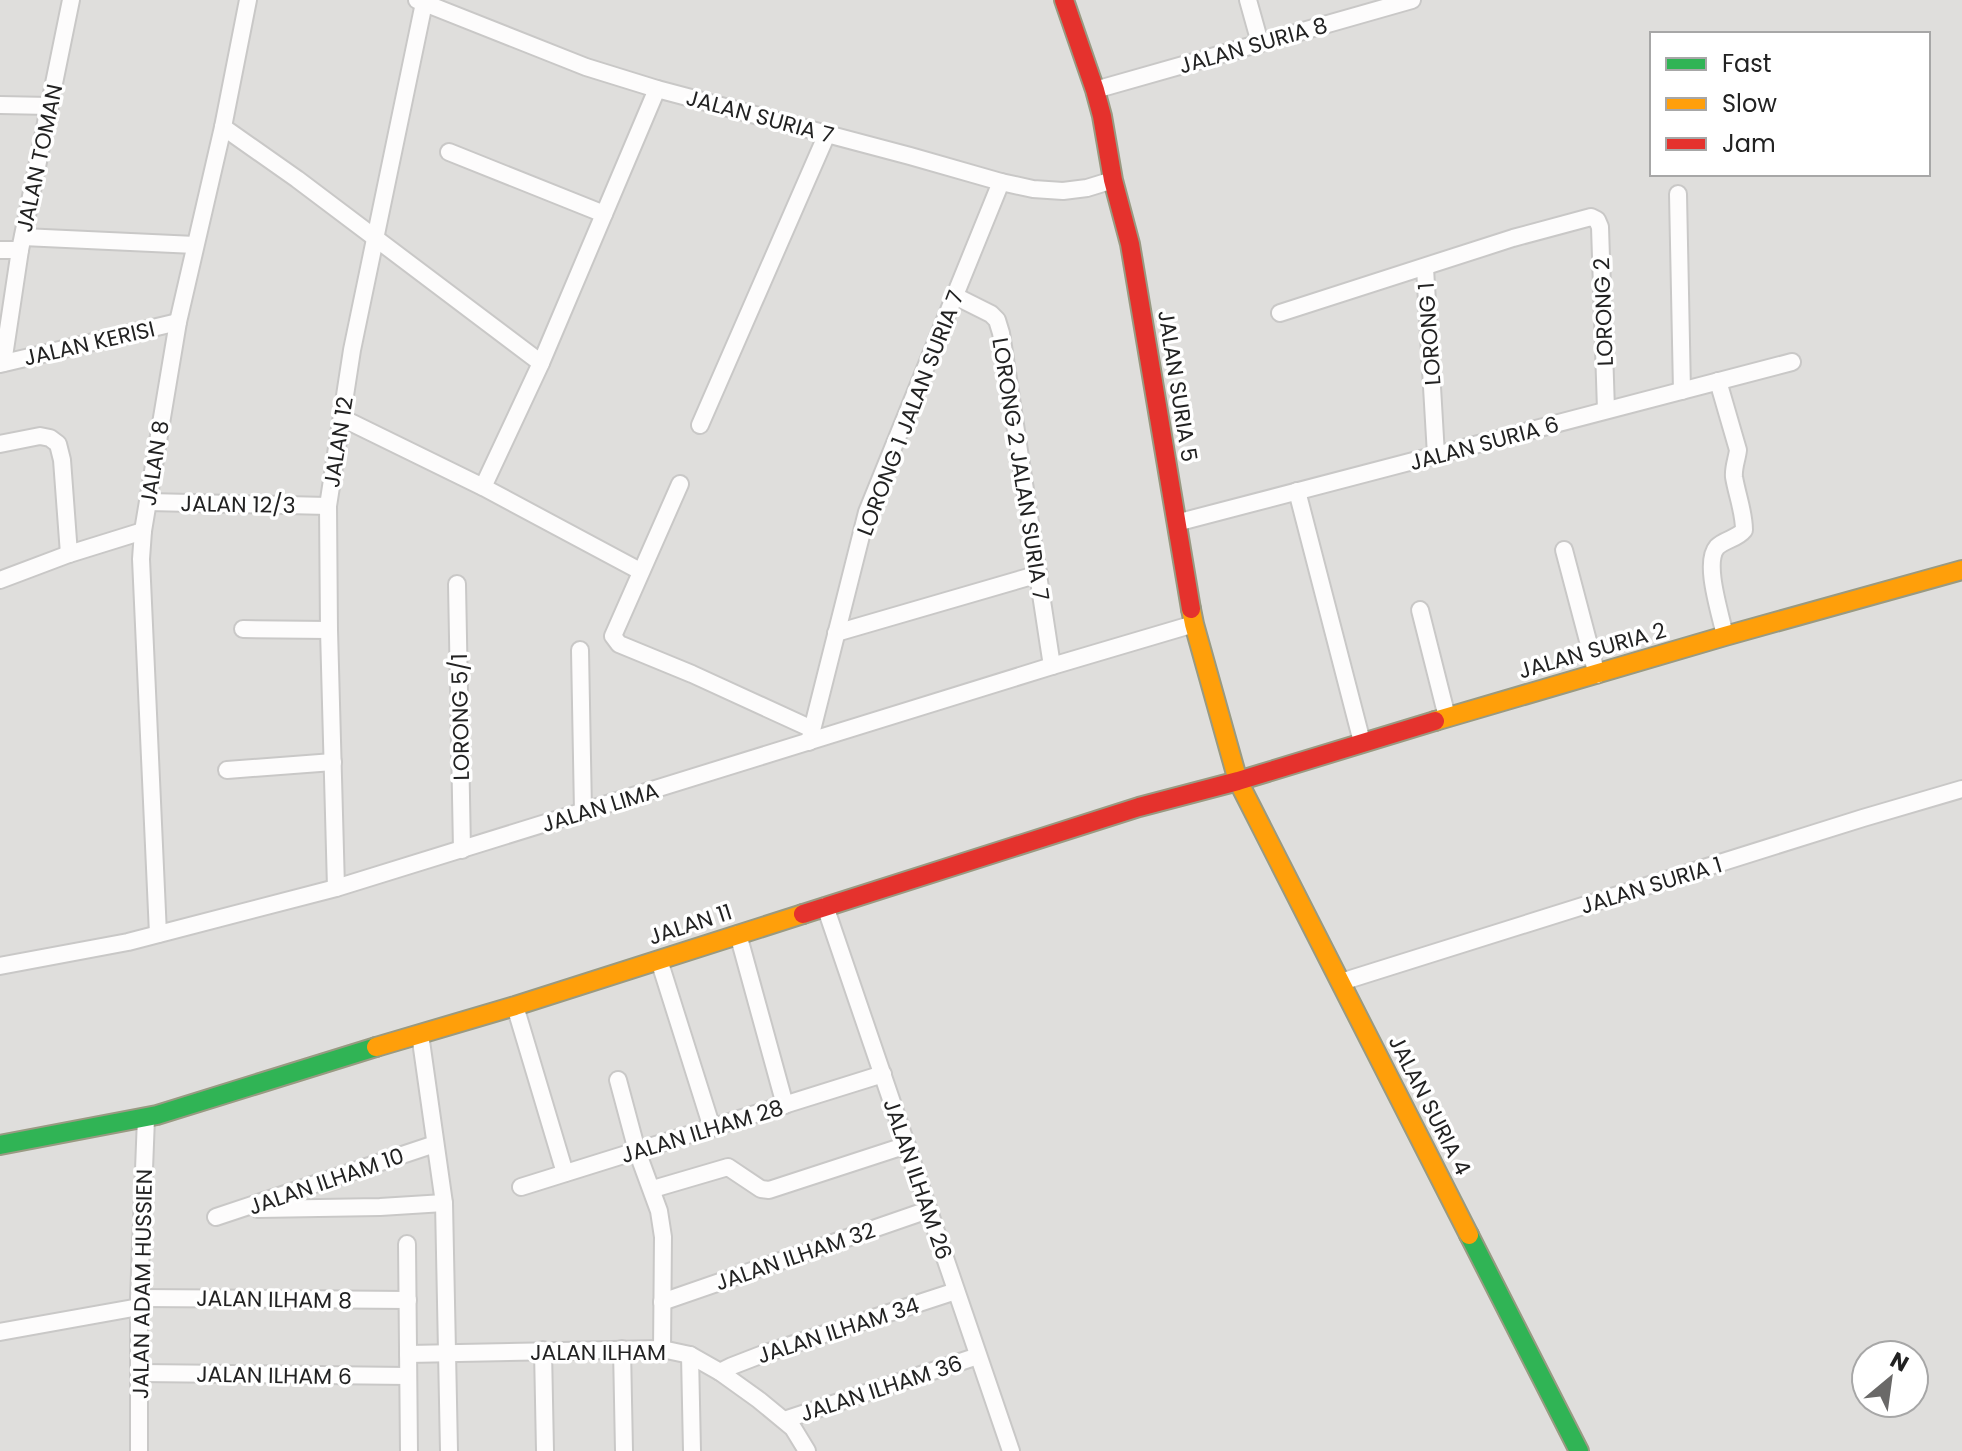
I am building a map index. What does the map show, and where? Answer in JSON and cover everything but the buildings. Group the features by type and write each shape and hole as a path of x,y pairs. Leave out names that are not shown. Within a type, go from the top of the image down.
{"street":[{"name":"JALAN TOMAN","path":"2,364 21,244 71,0"},
{"name":"JALAN 8","path":"158,934 141,559 143,531 178,322 223,127 248,0"},
{"name":"JALAN SURIA 5","path":"1064,0 1102,116 1113,180 1130,244 1194,624 1238,781"},
{"path":"1248,0 1260,43"},
{"name":"JALAN SURIA 8","path":"1095,90 1260,43 1368,6 1412,0"},
{"name":"JALAN SURIA 7","path":"420,2 586,67 657,89 1001,182 1063,191 1113,180"},
{"name":"JALAN 12","path":"336,888 328,506 352,350 413,65 420,2"},
{"path":"483,487 541,363 657,89"},
{"path":"0,105 50,106"},
{"path":"223,127 541,363"},
{"path":"700,425 827,134"},
{"path":"449,152 604,214"},
{"name":"LORONG 1 JALAN SURIA 7","path":"810,736 867,512 1001,182"},
{"path":"1678,194 1682,391"},
{"name":"LORONG 2","path":"1425,268 1513,238 1591,217 1597,220 1600,227 1606,410"},
{"path":"0,250 21,244 195,245"},
{"name":"LORONG 1","path":"1280,313 1425,268 1436,455"},
{"name":"LORONG 2 JALAN SURIA 7","path":"955,296 991,314 997,320 1001,333 1052,666"},
{"name":"JALAN KERISI","path":"2,364 178,322"},
{"name":"JALAN SURIA 6","path":"1176,523 1792,362"},
{"path":"1718,381 1738,450 1734,469 1744,520 1744,530 1740,535 1719,544 1712,555 1711,568 1725,636"},
{"path":"342,418 483,487 640,571"},
{"path":"0,444 40,436 58,444 69,554"},
{"path":"680,484 613,636 619,644 692,674 810,736"},
{"path":"1297,491 1362,742"},
{"name":"JALAN 12/3","path":"148,502 328,506"},
{"path":"0,580 143,531"},
{"path":"1564,550 1597,675"},
{"name":"JALAN SURIA 2","path":"1238,781 1447,717 1962,570"},
{"path":"836,633 1039,574"},
{"name":"LORONG 5/1","path":"457,584 462,850"},
{"path":"1420,610 1447,717"},
{"name":"JALAN LIMA","path":"0,966 128,942 336,888 583,812 810,736 1194,624"},
{"path":"243,629 329,630"},
{"path":"580,650 583,812"},
{"path":"227,770 333,762"},
{"name":"JALAN 11","path":"0,1145 151,1117 515,1006 1139,807 1238,781"},
{"name":"JALAN SURIA 4","path":"1238,781 1576,1448"},
{"name":"JALAN SURIA 1","path":"1341,982 1962,789"},
{"name":"JALAN ILHAM 26","path":"825,906 1009,1450"},
{"path":"738,934 785,1105"},
{"path":"659,960 712,1128"},
{"path":"515,1006 565,1173"},
{"path":"420,1034 444,1203 449,1451"},
{"name":"JALAN ILHAM 28","path":"521,1187 883,1074"},
{"path":"618,1080 637,1151 659,1211 663,1237 662,1349"},
{"name":"JALAN ADAM HUSSIEN","path":"139,1451 139,1302 151,1117"},
{"name":"JALAN ILHAM 10","path":"216,1217 435,1144"},
{"path":"653,1189 728,1167 761,1189 769,1190 907,1145"},
{"path":"244,1209 444,1203"},
{"name":"JALAN ILHAM 32","path":"662,1302 928,1210"},
{"path":"407,1244 409,1451"},
{"name":"JALAN ILHAM 34","path":"720,1372 752,1358 956,1291"},
{"name":"JALAN ILHAM 8","path":"0,1332 139,1302 408,1300"},
{"path":"622,1349 624,1451"},
{"name":"JALAN ILHAM","path":"408,1354 662,1349 690,1355 720,1372 784,1420 793,1428 807,1451"},
{"path":"543,1350 545,1451"},
{"path":"690,1355 692,1451"},
{"name":"JALAN ILHAM 36","path":"784,1420 978,1356"},
{"name":"JALAN ILHAM 6","path":"140,1373 408,1376"}],"shaded area":[{"path":"0,0 1962,0 1962,1451 0,1451"}],"traffic: fast":[{"path":"0,1145 157,1115 376,1047"},
{"path":"1469,1235 1579,1451"}],"traffic: slow":[{"path":"1435,721 1962,570"},
{"path":"1191,609 1238,781 1469,1235"},
{"path":"376,1047 803,914"}],"traffic: jam":[{"path":"1064,0 1095,90 1130,244 1191,609"},
{"path":"803,914 1139,807 1238,781 1435,721"}]}
